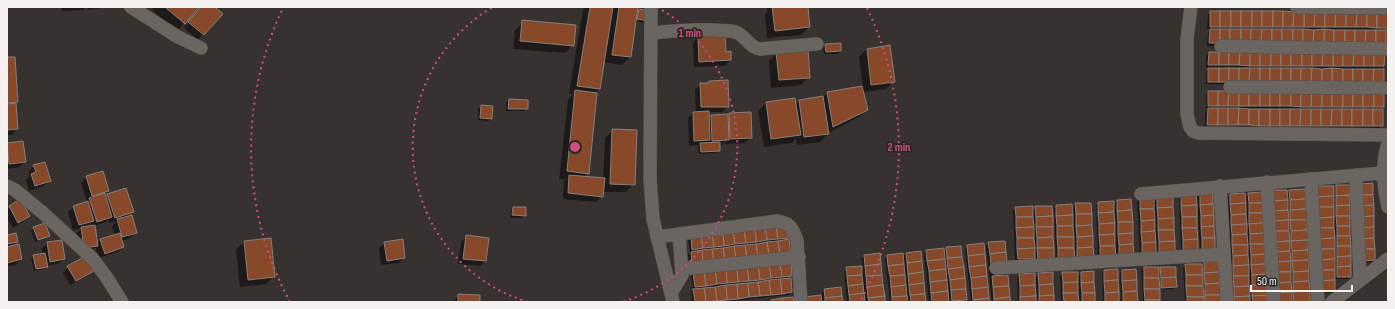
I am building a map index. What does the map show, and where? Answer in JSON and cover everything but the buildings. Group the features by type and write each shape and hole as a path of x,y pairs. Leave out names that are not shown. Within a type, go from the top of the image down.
{"street":[{"path":"131,7 178,37 201,48"},
{"path":"651,7 650,178 653,219 672,297"},
{"path":"1191,7 1187,39 1187,114 1190,127 1194,131 1198,133 1388,135"},
{"path":"1297,7 1388,8"},
{"path":"651,32 693,29 728,31 740,34 754,48 760,49 817,44"},
{"path":"1221,46 1388,49"},
{"path":"1230,87 1388,88"},
{"path":"1388,143 1383,173 1383,182 1388,207"},
{"path":"1141,194 1383,173"},
{"path":"1356,175 1360,280"},
{"path":"1311,179 1318,302"},
{"path":"1266,182 1274,302"},
{"path":"7,186 15,190 43,213 93,259 122,302"},
{"path":"1220,186 1227,302"},
{"path":"657,237 777,221 784,222 789,225 794,232 797,241 801,302"},
{"path":"672,297 680,280 682,268 679,234"},
{"path":"996,268 1224,254"},
{"path":"682,268 799,257"},
{"path":"1332,302 1388,259"}]}
